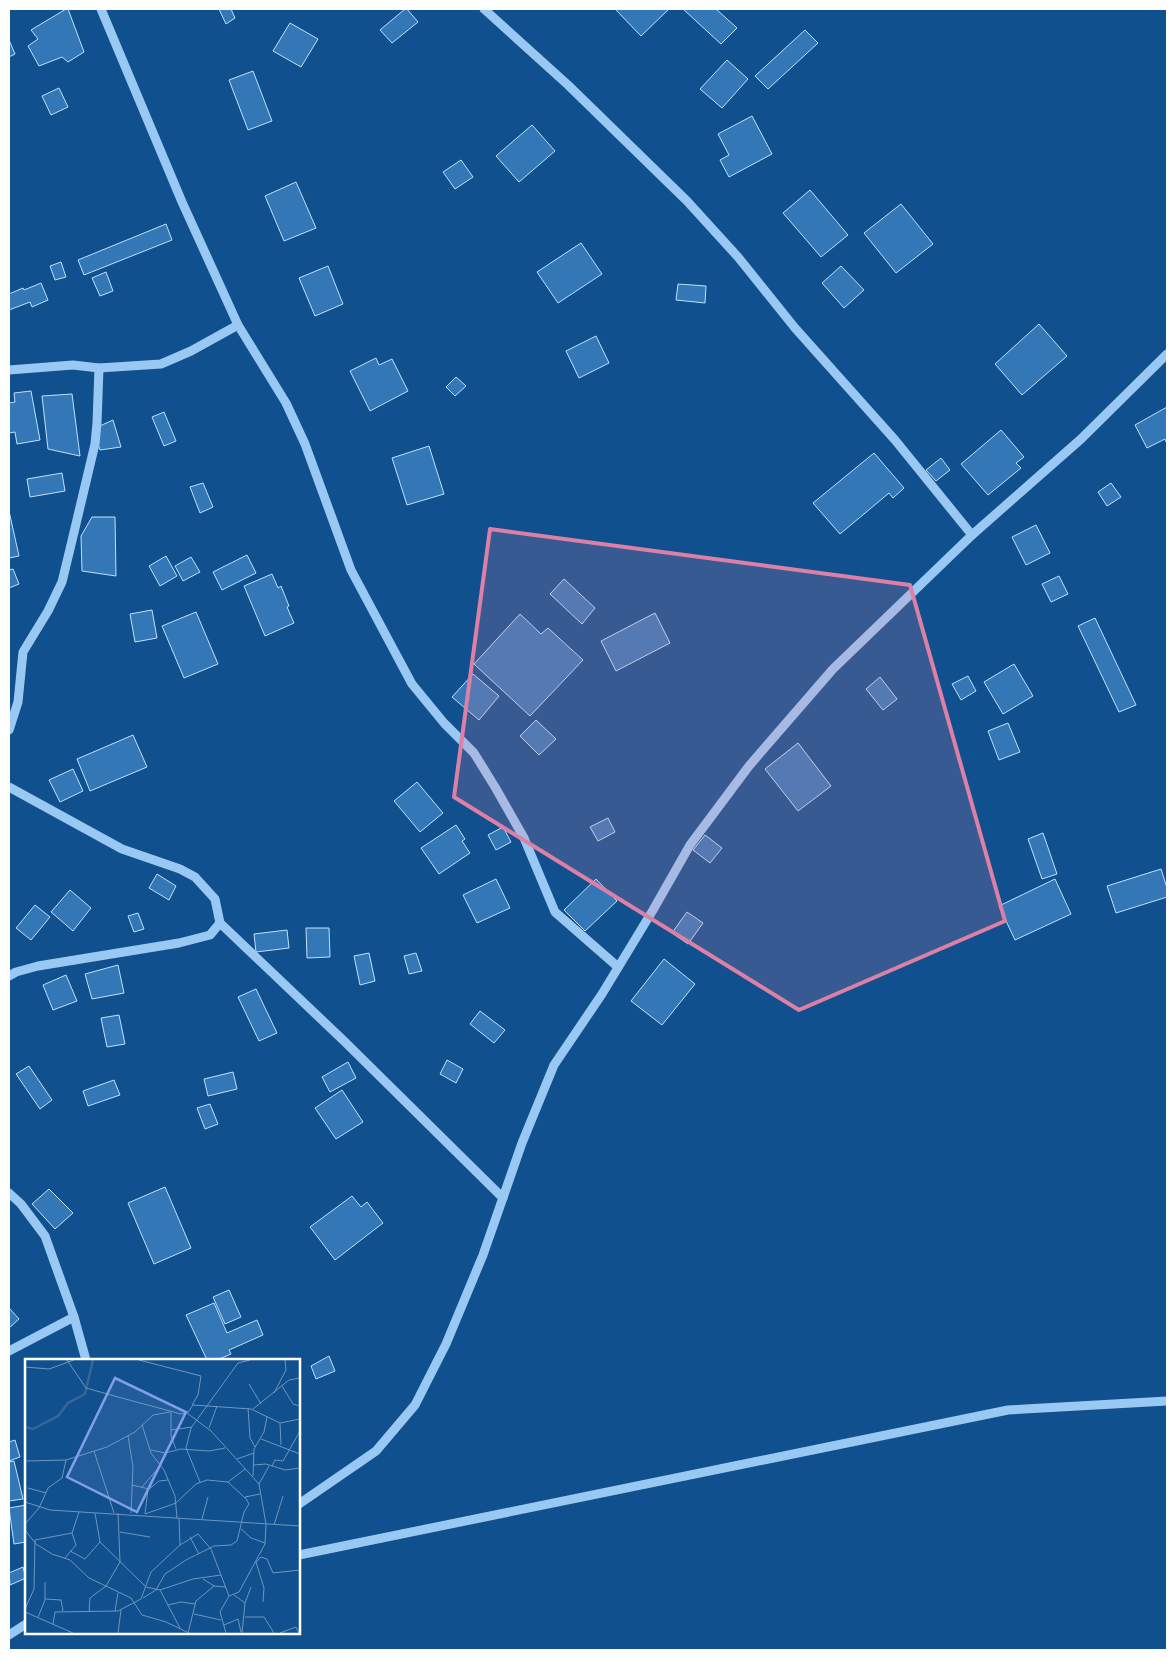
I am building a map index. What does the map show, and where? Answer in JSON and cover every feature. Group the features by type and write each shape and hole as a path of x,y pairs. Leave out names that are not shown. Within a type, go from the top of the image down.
{"street":[{"path":"101,9 182,202 238,326 286,403 305,444 352,570 412,684 444,723 474,753 495,786 524,838 555,912 618,967"},
{"path":"484,9 568,85 687,201 738,257 795,328 895,440 972,535"},
{"path":"9,370 73,365 99,368 161,364 191,351 238,326"},
{"path":"300,1503 376,1451 415,1405 446,1344 472,1281 522,1143 554,1065 602,994 690,845 749,766 833,669 972,535 1081,438 1167,354"},
{"path":"9,730 18,702 23,652 48,611 62,582 95,444 99,368"},
{"path":"9,786 122,849 180,869 195,877 215,899 220,923 344,1041 503,1198"},
{"path":"9,976 38,966 178,944 210,934 220,923"},
{"path":"9,1193 21,1204 45,1236 74,1316 86,1359"},
{"path":"9,1351 74,1316"},
{"path":"300,1555 1008,1410 1167,1401"},
{"path":"9,1635 25,1625"}],"highlighted area":[{"path":"490,529 910,585 1005,921 799,1010 454,797"}],"building":[{"path":"68,9 84,52 68,62 62,57 39,66 28,46 38,39 31,30"},
{"path":"219,9 231,9 235,18 226,24"},
{"path":"405,9 418,22 392,43 380,30"},
{"path":"615,9 669,9 641,36"},
{"path":"683,9 716,9 737,28 721,44"},
{"path":"290,23 318,39 301,67 273,51"},
{"path":"805,30 818,43 768,89 755,76"},
{"path":"9,40 15,54 9,57"},
{"path":"727,60 748,79 722,108 700,89"},
{"path":"253,71 272,121 248,130 229,80"},
{"path":"59,88 68,107 51,115 42,96"},
{"path":"752,116 772,154 729,177 720,160 729,155 718,134"},
{"path":"532,125 555,151 519,182 496,156"},
{"path":"461,160 473,177 455,189 443,172"},
{"path":"296,182 316,228 284,241 265,196"},
{"path":"810,190 848,235 821,257 783,213"},
{"path":"901,204 933,244 896,273 864,233"},
{"path":"166,224 172,240 84,275 78,260"},
{"path":"581,243 602,274 558,303 537,272"},
{"path":"61,262 66,277 55,280 50,266"},
{"path":"328,266 343,304 315,316 299,278"},
{"path":"841,266 864,290 844,308 822,283"},
{"path":"106,272 113,291 100,296 92,278"},
{"path":"41,283 48,300 32,307 30,302 9,310 9,294"},
{"path":"678,284 706,286 705,303 676,300"},
{"path":"1039,324 1067,356 1022,395 995,364"},
{"path":"596,336 609,363 579,378 566,351"},
{"path":"376,358 379,365 392,359 408,391 370,411 350,371"},
{"path":"456,377 466,386 455,396 446,387"},
{"path":"31,391 40,440 17,444 15,432 9,433 9,403 15,402 14,393"},
{"path":"72,394 80,456 48,449 42,396"},
{"path":"1167,407 1167,444 1165,439 1147,448 1135,425"},
{"path":"164,412 176,441 164,446 152,417"},
{"path":"113,420 121,447 100,450 93,429"},
{"path":"1001,430 1024,457 1016,463 1021,468 988,495 961,464"},
{"path":"429,446 444,494 407,505 392,458"},
{"path":"874,453 904,488 893,498 889,493 840,534 813,503"},
{"path":"941,458 950,470 936,481 926,470"},
{"path":"62,473 65,491 30,497 27,479"},
{"path":"203,483 213,507 200,513 190,487"},
{"path":"1111,483 1121,497 1107,506 1098,492"},
{"path":"9,511 19,556 9,558"},
{"path":"92,517 115,517 116,576 82,571 81,536"},
{"path":"1036,525 1050,553 1026,565 1012,537"},
{"path":"247,555 256,573 222,590 213,572"},
{"path":"166,556 177,576 160,586 149,566"},
{"path":"191,557 200,572 183,581 175,566"},
{"path":"13,569 19,584 9,588 9,570"},
{"path":"272,574 278,588 281,586 294,623 265,636 244,586"},
{"path":"1059,576 1068,594 1051,602 1042,584"},
{"path":"564,579 595,608 582,624 550,594"},
{"path":"152,610 157,638 135,642 130,614"},
{"path":"196,612 218,664 184,678 162,626"},
{"path":"655,613 670,643 616,671 601,641"},
{"path":"520,614 541,634 548,628 583,660 530,716 474,664"},
{"path":"1095,618 1136,705 1119,712 1078,626"},
{"path":"1014,664 1033,696 1003,714 984,682"},
{"path":"473,674 499,696 479,720 452,697"},
{"path":"968,676 976,691 961,700 952,684"},
{"path":"880,677 897,699 883,710 866,689"},
{"path":"536,720 556,739 539,755 520,736"},
{"path":"1008,723 1020,752 999,760 988,731"},
{"path":"133,735 147,767 90,791 77,759"},
{"path":"798,743 831,786 798,811 765,769"},
{"path":"73,769 83,791 60,802 49,780"},
{"path":"417,782 443,813 420,832 394,801"},
{"path":"608,818 615,832 598,841 590,827"},
{"path":"456,825 465,839 462,841 470,853 439,874 421,848"},
{"path":"503,827 511,842 496,850 488,835"},
{"path":"1043,833 1057,874 1042,879 1028,839"},
{"path":"705,835 722,848 710,863 693,850"},
{"path":"1161,869 1167,888 1167,897 1116,913 1107,886"},
{"path":"157,874 176,886 169,900 149,888"},
{"path":"496,879 510,908 477,923 463,895"},
{"path":"596,879 617,901 585,931 564,910"},
{"path":"1055,879 1071,914 1015,940 999,906"},
{"path":"70,890 91,908 73,931 51,912"},
{"path":"35,905 50,917 31,940 16,928"},
{"path":"687,912 703,923 688,944 672,933"},
{"path":"138,913 144,929 134,932 128,916"},
{"path":"306,928 329,928 330,957 307,958"},
{"path":"287,930 289,948 256,952 254,934"},
{"path":"369,953 375,981 360,985 354,956"},
{"path":"416,953 422,971 409,974 404,956"},
{"path":"664,959 695,984 662,1025 631,1001"},
{"path":"118,965 124,993 92,999 85,974"},
{"path":"66,975 77,1001 53,1010 43,985"},
{"path":"256,989 277,1033 259,1041 238,997"},
{"path":"480,1011 505,1030 494,1043 470,1024"},
{"path":"119,1015 125,1044 107,1047 101,1018"},
{"path":"447,1060 463,1069 456,1083 440,1074"},
{"path":"348,1062 356,1078 330,1092 322,1077"},
{"path":"29,1066 52,1100 40,1109 16,1074"},
{"path":"233,1072 237,1089 208,1096 204,1079"},
{"path":"114,1080 120,1095 88,1106 83,1091"},
{"path":"342,1090 363,1122 336,1139 315,1108"},
{"path":"210,1104 218,1124 205,1129 197,1108"},
{"path":"165,1187 191,1248 154,1264 128,1203"},
{"path":"49,1189 73,1213 55,1229 32,1204"},
{"path":"352,1196 361,1207 367,1202 383,1223 335,1260 310,1227"},
{"path":"229,1290 241,1317 225,1324 213,1297"},
{"path":"214,1303 227,1333 257,1320 263,1335 229,1350 231,1354 219,1359 207,1359 186,1315"},
{"path":"9,1308 19,1319 9,1328"},
{"path":"329,1356 335,1371 316,1379 311,1366"},
{"path":"15,1440 20,1457 9,1461 9,1442"},
{"path":"14,1461 23,1499 9,1501 9,1462"},
{"path":"25,1505 25,1542 14,1544 9,1508"},
{"path":"23,1567 25,1578 10,1585 9,1573"}]}
